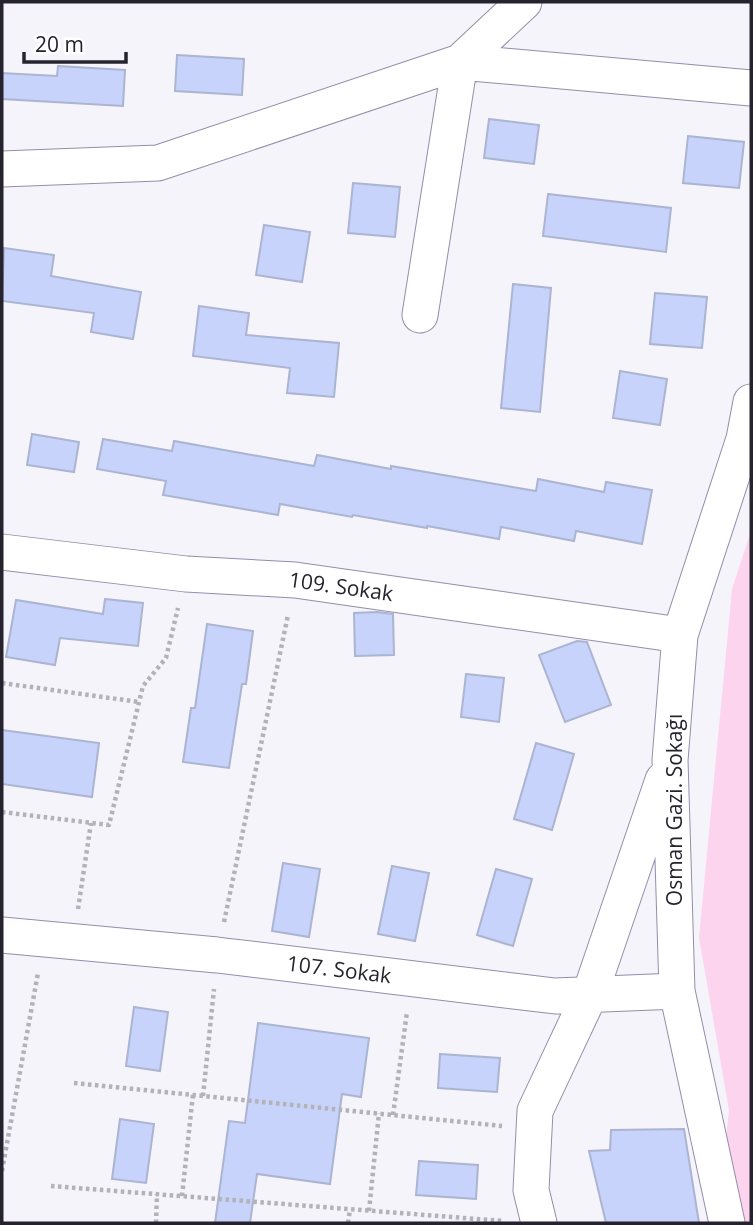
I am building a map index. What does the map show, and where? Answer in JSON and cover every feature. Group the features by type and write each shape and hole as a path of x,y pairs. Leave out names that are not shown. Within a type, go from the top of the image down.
{"street":[{"path":"420,315 460,62 524,2"},
{"path":"2,169 158,163 460,62 751,88"},
{"name":"Osman Gazi. Sokağı","path":"727,1223 677,991 670,760 680,635 744,439 751,402"},
{"name":"109. Sokak","path":"2,552 186,574 295,580 680,635"},
{"path":"527,1223 535,1111 590,994 670,760"},
{"name":"107. Sokak","path":"2,935 217,955 555,996 677,991"}],"path":[{"path":"2,812 108,825 143,686 166,658 186,574"},
{"path":"203,1096 217,955 295,580"},
{"path":"2,683 139,702"},
{"path":"2,1171 91,823"},
{"path":"393,1115 411,979"},
{"path":"74,1083 534,1129"},
{"path":"182,1196 193,1094"},
{"path":"369,1211 379,1113"},
{"path":"51,1186 527,1223"},
{"path":"156,1223 157,1194"},
{"path":"348,1223 350,1209"}],"shaded area":[{"path":"751,531 751,1223 717,1223 729,1110 699,938 732,589"}],"building":[{"path":"177,55 244,59 242,95 175,91"},
{"path":"58,66 125,70 123,106 2,99 2,73 57,76"},
{"path":"489,119 539,125 534,164 484,158"},
{"path":"688,136 744,142 739,188 683,183"},
{"path":"353,183 400,187 395,237 348,233"},
{"path":"548,194 671,208 666,252 543,236"},
{"path":"264,225 310,232 302,282 256,275"},
{"path":"4,248 54,255 51,276 141,292 133,339 91,332 94,313 2,301"},
{"path":"513,284 551,288 540,412 501,408"},
{"path":"655,293 707,297 702,348 650,344"},
{"path":"199,306 249,313 246,335 339,343 334,397 287,393 290,368 193,356"},
{"path":"620,371 667,379 660,425 613,418"},
{"path":"32,434 79,442 74,472 27,465"},
{"path":"103,439 172,451 174,441 314,466 317,455 536,491 538,479 604,492 606,482 652,490 642,544 576,531 574,541 501,527 499,539 280,504 278,515 163,495 166,481 97,469"},
{"path":"105,599 143,603 138,646 60,638 55,665 6,657 16,600 103,614"},
{"path":"354,613 393,614 394,655 355,656"},
{"path":"207,624 253,631 246,684 242,684 229,768 183,762 191,708 195,708"},
{"path":"577,641 587,642 611,705 565,722 539,655"},
{"path":"466,674 504,678 499,722 461,717"},
{"path":"2,730 99,743 92,797 2,784"},
{"path":"536,743 574,754 552,830 514,819"},
{"path":"283,863 320,869 309,937 272,931"},
{"path":"392,866 429,873 415,941 378,934"},
{"path":"496,869 532,879 513,946 477,935"},
{"path":"134,1007 168,1012 160,1071 126,1066"},
{"path":"258,1023 369,1038 361,1097 342,1094 330,1184 257,1174 250,1223 215,1223 229,1121 245,1123"},
{"path":"440,1054 500,1058 497,1092 438,1088"},
{"path":"120,1119 154,1124 146,1183 112,1179"},
{"path":"684,1129 699,1223 606,1223 589,1151 610,1150 611,1130"},
{"path":"419,1161 478,1165 476,1199 416,1195"}]}
